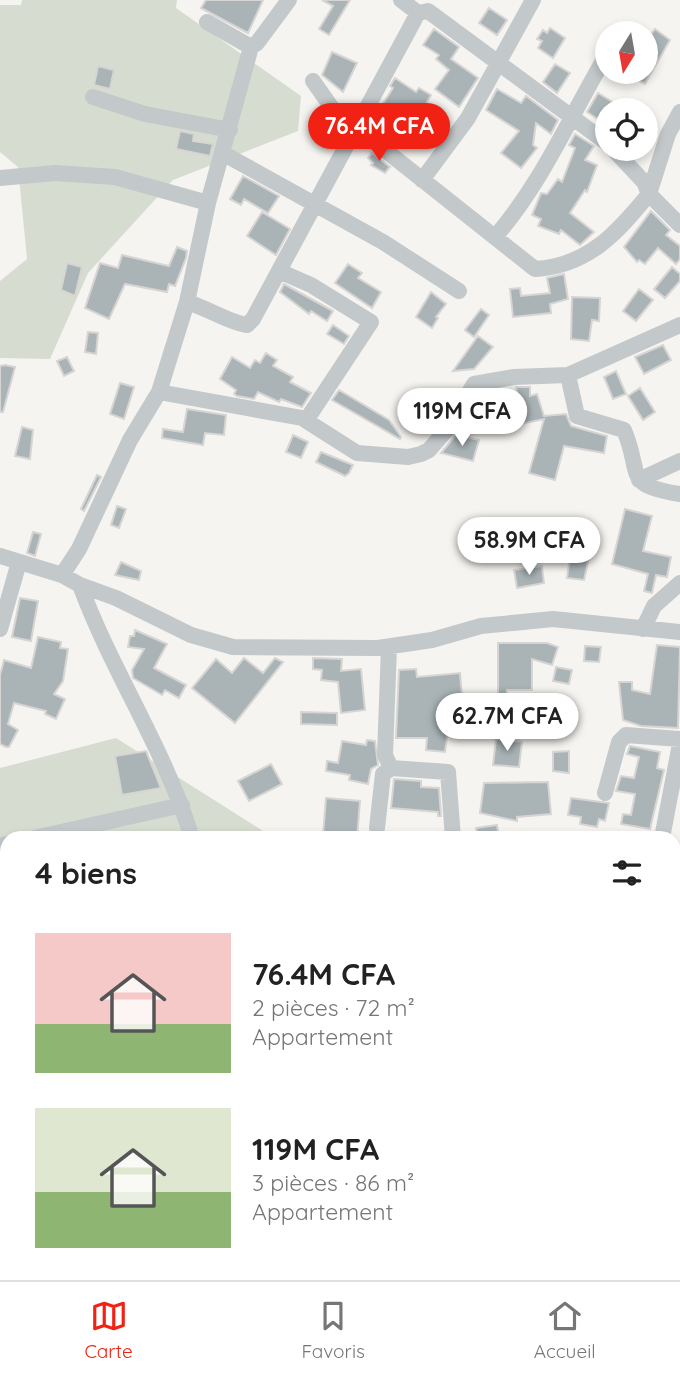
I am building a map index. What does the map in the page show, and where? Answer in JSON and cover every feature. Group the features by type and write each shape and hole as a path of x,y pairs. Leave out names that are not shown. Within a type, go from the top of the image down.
{"street":[{"path":"62,575 79,550 130,440 159,392 187,302 208,203 224,154 251,47 257,43 289,0"},
{"path":"401,0 427,8 595,134"},
{"path":"422,180 468,118 533,0"},
{"path":"187,302 247,325 279,271 355,128 427,8"},
{"path":"207,22 251,47"},
{"path":"495,237 526,197 595,75"},
{"path":"313,81 332,108 355,128 535,269 558,268 609,241 649,194 668,134 680,112"},
{"path":"93,97 145,114 230,130"},
{"path":"224,154 383,242 459,291"},
{"path":"624,161 644,182 649,194 680,225"},
{"path":"0,178 55,173 115,177 208,203"},
{"path":"279,271 311,285 371,322 314,411 302,418"},
{"path":"159,392 302,418 357,453 408,457 429,450 448,428 474,384 514,377 568,374 680,325"},
{"path":"568,374 577,416 583,421 624,430 639,480 646,488 680,494"},
{"path":"639,480 680,461"},
{"path":"0,556 62,575 191,635 233,647 389,647 432,640 481,626 553,619 680,632"},
{"path":"0,629 19,562"},
{"path":"643,629 654,606 680,583"},
{"path":"80,585 95,626 152,737 182,805 190,831"},
{"path":"389,647 385,755 391,768"},
{"path":"605,793 620,742 626,735 680,742 675,797 664,831"},
{"path":"377,828 383,774 391,768 448,772 452,831"},
{"path":"97,831 182,805"}],"shaded area":[{"path":"22,0 177,0 176,8 301,96 298,131 173,180 88,273 50,359 0,358 0,281 27,259 18,167 0,152 0,5 21,5"},
{"path":"116,738 263,831 0,831 0,768"}],"building":[{"path":"206,0 263,0 248,33 201,8"},
{"path":"322,0 350,0 329,35 319,29 333,6"},
{"path":"489,8 507,20 497,35 479,23"},
{"path":"550,28 565,38 553,58 538,48 542,41 537,39 543,30 547,33"},
{"path":"434,29 459,47 451,59 478,78 459,107 435,89 449,70 436,59 439,55 423,45"},
{"path":"658,31 670,40 658,61"},
{"path":"332,52 357,63 343,92 322,75"},
{"path":"555,64 570,73 557,93 543,82"},
{"path":"98,66 114,70 110,89 94,85"},
{"path":"395,78 416,92 419,88 431,95 414,124 399,115 387,130 373,119 393,88 390,86"},
{"path":"497,89 521,103 526,96 558,120 551,134 536,123 533,145 537,148 521,168 501,153 519,131 486,110"},
{"path":"595,98 595,117 587,112"},
{"path":"180,131 194,134 193,141 213,144 210,156 176,149"},
{"path":"575,134 594,146 585,160 597,165 587,192 585,190 570,213 594,232 580,245 561,230 559,234 538,226 541,219 532,215 541,193 547,194 558,179 562,182 575,148 569,145"},
{"path":"372,153 390,167 385,173 371,165 373,163 368,158"},
{"path":"243,176 279,196 268,213 244,199 241,205 230,199"},
{"path":"651,211 670,230 666,235 680,246 680,259 676,264 658,248 645,264 639,260 637,262 624,247"},
{"path":"262,212 290,229 276,255 247,236"},
{"path":"177,247 187,251 186,258 175,286 169,284 167,292 125,284 109,319 85,308 100,263 118,268 122,255 169,266"},
{"path":"67,263 82,267 75,296 61,290"},
{"path":"348,264 362,273 358,278 381,292 372,308 335,283"},
{"path":"672,267 680,274 680,281 665,298 654,289"},
{"path":"564,274 568,299 550,304 551,313 513,317 510,289 520,288 521,296 550,293 547,278"},
{"path":"284,284 333,311 327,321 311,311 309,314 280,292"},
{"path":"639,289 653,300 636,321 623,311"},
{"path":"431,292 446,304 432,328 416,317"},
{"path":"572,297 600,298 599,321 592,320 589,341 571,339"},
{"path":"481,309 489,315 474,337 465,330"},
{"path":"333,325 349,336 344,344 327,334"},
{"path":"88,332 98,333 96,354 85,352"},
{"path":"478,336 493,347 474,369 453,371"},
{"path":"663,345 671,360 644,374 635,357"},
{"path":"266,353 277,360 273,366 293,377 290,382 311,393 302,407 281,399 279,402 258,392 254,399 237,396 234,394 236,390 220,379 232,357 250,368 255,360 260,363"},
{"path":"67,357 74,371 64,376 57,361"},
{"path":"0,366 15,367 3,412 0,412"},
{"path":"616,371 626,394 613,399 604,377"},
{"path":"120,383 134,387 124,419 110,414"},
{"path":"516,387 530,387 530,396 537,394 544,416 566,414 571,426 607,436 604,453 564,446 555,480 529,473 544,419 493,430 489,411 520,405"},
{"path":"640,388 655,412 643,420 628,396"},
{"path":"339,390 389,420 400,439 332,400"},
{"path":"187,409 226,415 224,435 205,433 203,445 162,438 163,429 183,432"},
{"path":"22,427 33,430 30,459 15,456"},
{"path":"293,435 308,442 301,458 286,452"},
{"path":"456,435 479,440 473,461 441,453"},
{"path":"321,452 353,465 349,473 345,476 316,462"},
{"path":"97,475 101,477 84,511 81,509"},
{"path":"117,506 126,509 119,528 111,525"},
{"path":"625,509 652,516 643,551 671,557 667,577 656,575 652,593 644,591 648,574 612,564"},
{"path":"33,532 41,534 35,556 27,553"},
{"path":"560,538 592,544 584,580 567,578 570,557 557,554"},
{"path":"121,562 141,571 139,580 115,575"},
{"path":"542,566 544,583 517,588 514,570"},
{"path":"20,598 38,601 31,641 12,637"},
{"path":"135,630 167,644 154,668 186,685 179,698 165,690 162,695 133,678 132,670 144,649 128,647 130,636 134,636"},
{"path":"38,637 61,642 60,648 68,649 63,681 54,694 65,699 56,719 45,714 46,711 14,703 8,724 18,730 9,747 6,747 0,744 0,675 4,660 31,668"},
{"path":"498,643 547,643 558,647 552,665 532,659 532,690 507,690 505,708 495,707 498,693"},
{"path":"657,645 680,647 678,728 641,726 623,720 619,682 632,682 632,690 650,694"},
{"path":"585,646 601,647 599,662 584,661"},
{"path":"244,658 263,673 275,658 283,662 235,723 192,688 216,659 232,673"},
{"path":"313,658 342,659 341,671 361,669 365,710 341,713 338,682 321,680 322,670 313,669"},
{"path":"556,667 572,670 569,684 553,681"},
{"path":"416,669 417,677 460,673 465,729 448,731 445,752 426,750 427,738 396,738 399,670"},
{"path":"301,712 337,713 337,725 301,724"},
{"path":"496,739 522,742 519,767 493,765"},
{"path":"367,740 375,741 378,765 371,769 368,784 349,780 350,775 326,771 327,761 338,763 342,741 366,745"},
{"path":"630,746 660,752 657,768 664,770 650,829 621,824 623,814 631,815 635,794 616,791 621,776 634,778 639,757 627,754"},
{"path":"146,751 161,788 122,795 115,756"},
{"path":"569,751 569,773 553,771 553,752"},
{"path":"271,764 282,784 249,801 238,781"},
{"path":"394,779 421,781 421,787 439,788 441,816 438,816 438,812 391,808"},
{"path":"548,782 551,814 517,817 517,821 480,813 484,783"},
{"path":"326,798 360,801 358,831 323,831"},
{"path":"571,798 609,803 605,821 599,819 597,827 580,824 581,817 568,815"},
{"path":"497,825 498,831 477,831 476,828"}]}
